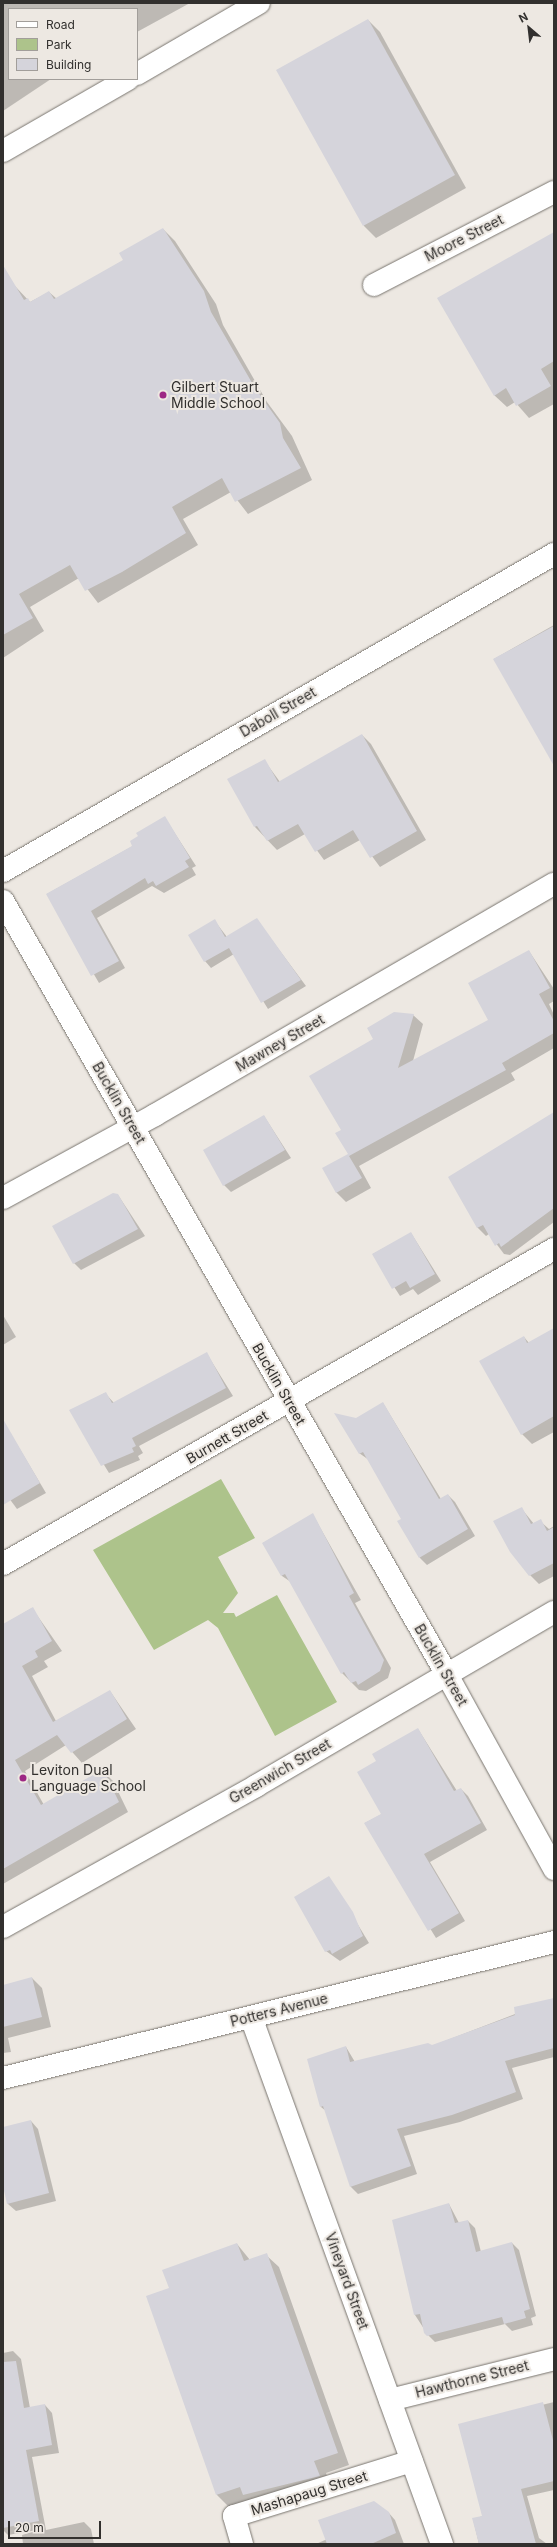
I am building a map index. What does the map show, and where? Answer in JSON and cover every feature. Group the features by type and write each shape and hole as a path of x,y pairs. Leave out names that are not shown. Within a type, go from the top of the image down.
{"street":[{"path":"138,73 259,3"},
{"path":"3,151 126,80"},
{"name":"Moore Street","path":"374,284 554,192"},
{"name":"Daboll Street","path":"3,871 554,554"},
{"name":"Mawney Street","path":"3,1198 133,1127 554,884"},
{"name":"Bucklin Street","path":"3,901 289,1402 446,1673 554,1869"},
{"name":"Burnett Street","path":"3,1564 289,1402 554,1249"},
{"name":"Greenwich Street","path":"3,1927 256,1786 446,1673 554,1612"},
{"name":"Potters Avenue","path":"3,2078 554,1942"},
{"name":"Vineyard Street","path":"251,2017 442,2544"},
{"name":"Hawthorne Street","path":"390,2400 554,2359"},
{"name":"Mashapaug Street","path":"242,2544 234,2516 412,2461"}],"green space":[{"path":"221,1479 255,1538 218,1557 238,1593 223,1613 234,1613 236,1617 277,1595 337,1702 275,1736 218,1628 208,1620 154,1650 93,1550"}],"building":[{"path":"368,19 455,175 363,226 276,70"},
{"name":"Gilbert Stuart Middle School","path":"163,228 204,291 211,312 255,388 280,423 283,438 301,468 235,502 222,478 172,507 186,533 122,572 85,591 70,565 19,594 33,618 3,635 3,265 24,300 28,298 30,302 49,291 54,299 123,260 119,253"},
{"path":"554,232 554,361 541,369 551,386 516,406 506,388 494,396 437,298"},
{"path":"554,626 554,766 493,659"},
{"path":"362,734 417,831 370,858 353,830 315,852 298,824 267,841 257,826 254,827 227,779 265,759 278,782"},
{"path":"165,816 190,858 185,861 189,867 156,886 153,881 148,884 145,878 91,911 119,961 91,976 46,894 132,846 130,841 138,836 136,833"},
{"path":"257,918 301,980 261,1003 229,948 204,962 188,935 215,919 225,937"},
{"path":"529,950 550,988 539,994 554,1021 554,1033 502,1063 506,1070 349,1156 362,1178 336,1193 322,1168 348,1154 335,1133 341,1130 309,1076 373,1039 367,1028 394,1012 414,1014 398,1068 488,1020 468,983"},
{"path":"554,1112 554,1208 501,1247 499,1243 495,1246 483,1225 477,1228 448,1177"},
{"path":"264,1115 285,1150 223,1186 203,1150"},
{"path":"113,1193 118,1194 138,1229 73,1264 52,1226"},
{"path":"411,1232 435,1274 410,1288 406,1281 392,1289 372,1254"},
{"path":"554,1328 554,1416 521,1435 479,1361 524,1336 527,1343"},
{"path":"207,1352 226,1388 132,1438 136,1446 132,1448 134,1452 101,1466 69,1410 106,1392 112,1403"},
{"path":"383,1402 439,1499 448,1494 468,1529 419,1558 397,1521 401,1519 363,1452 359,1454 334,1413 356,1418"},
{"path":"3,1419 40,1483 3,1505"},
{"path":"522,1507 531,1524 541,1519 547,1531 554,1527 554,1563 529,1576 510,1552 493,1521"},
{"path":"313,1513 354,1593 349,1596 384,1660 380,1671 358,1685 356,1681 351,1683 344,1672 341,1674 285,1574 281,1576 262,1543"},
{"path":"33,1607 52,1641 35,1651 38,1657 22,1666 53,1722 110,1690 127,1719 71,1753 57,1735 15,1760 41,1805 103,1769 119,1802 3,1869 3,1624"},
{"path":"418,1728 454,1791 461,1788 481,1823 424,1854 459,1913 428,1931 364,1823 381,1814 357,1772 376,1761 372,1754"},
{"path":"329,1876 353,1912 363,1936 332,1954 330,1950 325,1952 294,1897"},
{"path":"32,1977 42,2017 3,2027 3,1985"},
{"path":"554,1998 554,2048 505,2061 516,2092 452,2115 397,2129 411,2166 350,2187 323,2106 320,2107 307,2059 346,2046 350,2062 428,2043 432,2045 515,2015 514,2007"},
{"path":"31,2120 49,2193 7,2204 3,2186 3,2127"},
{"path":"449,2203 455,2223 468,2220 476,2252 512,2242 530,2309 524,2311 526,2318 504,2324 502,2317 427,2336 424,2333 420,2314 414,2315 392,2220"},
{"path":"237,2243 244,2261 267,2253 338,2453 314,2461 320,2476 243,2495 240,2487 216,2495 146,2296 169,2288 162,2270"},
{"path":"16,2361 24,2408 45,2404 52,2445 26,2450 39,2521 3,2528 3,2362"},
{"path":"543,2402 554,2444 554,2481 521,2489 536,2544 479,2544 472,2518 482,2516 458,2424"},
{"path":"374,2501 389,2512 396,2533 371,2544 327,2544 318,2520"}],"place":[{"name":"Gilbert Stuart Middle School","path":"163,395"},
{"name":"Leviton Dual Language School","path":"23,1778"}]}
